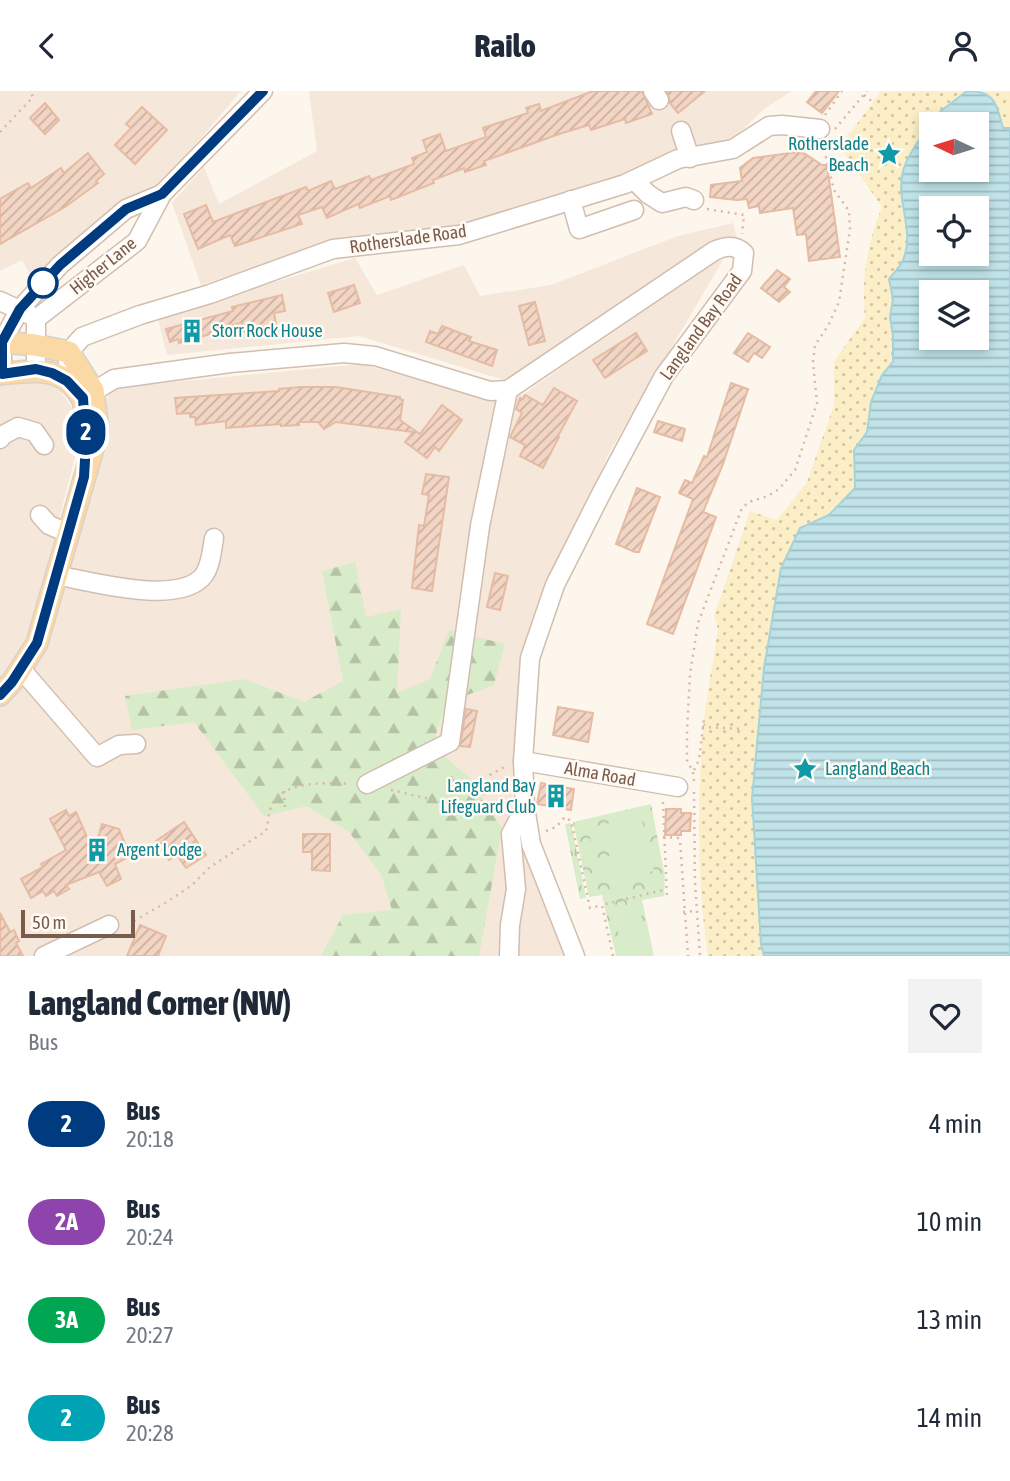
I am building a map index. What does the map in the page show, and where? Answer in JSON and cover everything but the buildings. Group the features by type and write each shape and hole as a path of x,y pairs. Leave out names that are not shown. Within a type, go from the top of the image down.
{"main road":[{"path":"0,695 37,643 84,477 88,394 69,352 1,342"},
{"path":"1,374 36,369 52,373 88,394"}],"street":[{"name":"Higher Lane","path":"36,319 137,241 162,194 263,91"},
{"name":"Rotherslade Road","path":"69,352 82,337 332,249 459,235 634,180 678,159 733,149 769,126 782,125 821,134"},
{"path":"681,131 690,157"},
{"path":"634,180 662,203 686,197 696,204"},
{"name":"Higher Lane","path":"1,374 1,342 20,309 60,265 126,209 162,194"},
{"path":"571,200 579,229 634,210"},
{"name":"Langland Bay Road","path":"508,390 714,251 732,246 744,253 742,271 664,376 602,492 555,585 530,658 523,761 525,807 531,845 575,956"},
{"path":"0,301 36,319 36,369"},
{"path":"67,381 69,352"},
{"path":"88,394 114,379 160,371 344,353 375,356 490,391 508,390 480,526 450,742 362,784"},
{"path":"0,439 18,427 36,432 44,445"},
{"path":"40,515 49,525 68,533"},
{"path":"55,575 155,591 184,588 205,574 214,538"},
{"path":"21,669 97,757 119,745 136,744"},
{"name":"Alma Road","path":"523,761 670,785"},
{"path":"509,956 516,889 510,834 525,807"},
{"path":"44,956 109,925"}],"path":[{"path":"0,132 33,97 30,91"},
{"path":"694,772 687,760 687,731 690,674 698,623 742,508 749,502 779,489 795,470 817,403 813,362 815,345 839,302 850,229 849,211 834,190 821,134 822,120 842,91"},
{"path":"821,134 834,130 866,93 874,103"},
{"path":"696,204 744,215 740,249"},
{"path":"701,956 696,911 694,772 699,760 704,719"},
{"path":"702,727 744,729"},
{"path":"390,789 478,810 490,775 500,768"},
{"path":"134,921 176,897 210,867 266,831 273,803 284,792 322,782 362,784"},
{"path":"667,898 663,838 670,785"},
{"path":"284,792 285,810"},
{"path":"544,832 556,827 565,817 571,821 590,908 667,890"},
{"path":"663,838 680,840 688,956"},
{"path":"602,905 613,956"},
{"path":"683,912 696,911"}],"shaded area":[{"path":"0,91 241,91 157,190 35,284 22,260 0,271"},
{"path":"311,91 792,91 764,109 733,139 681,151 643,171 477,223 271,264 201,285 172,203 204,167 219,204 317,151"},
{"path":"733,223 737,238 724,238 690,255 566,342 504,380 359,336 167,355 158,320 217,299 355,258 377,295 464,265 480,296 551,285 678,236"},
{"path":"716,258 723,260 608,455 522,653 513,798 525,846 569,956 0,956 0,703 17,686 109,393 120,387 361,364 497,401 524,394"},
{"path":"35,380 57,386 75,412 76,453 31,629 0,678 0,386"}],"green space":[{"path":"355,562 366,617 401,609 397,693 430,679 449,630 505,644 494,685 446,703 432,746 469,777 502,828 479,956 321,956 343,915 392,910 381,874 349,832 307,806 264,816 194,722 132,730 125,696 244,679 304,702 343,681 322,571"},
{"path":"651,804 665,877 664,896 642,900 654,956 616,956 602,895 589,897 573,822"},
{"path":"641,816 646,839 593,851 588,828"},
{"path":"571,823 586,898 580,899 565,824"},
{"path":"648,847 654,871 600,883 595,859"},
{"path":"641,913 649,956 623,956 615,918"}],"sand":[{"path":"881,91 1010,91 1010,196 989,199 989,196 919,196 919,266 931,266 931,280 919,280 919,350 989,350 989,335 1010,330 933,956 708,956 700,872 699,814 703,730 718,629 714,616 750,511 777,520 807,482 834,405 834,361 865,318 866,261 882,207 840,147"}],"water":[{"path":"967,91 984,93 993,101 1003,128 1010,128 1010,956 764,956 752,798 764,668 781,568 800,528 829,515 855,488 854,450 867,432 871,402 882,375 893,362 890,317 893,299 889,279 901,264 906,252 907,230 901,187 906,162 919,142 919,182 989,182 989,112 940,112"}],"bus line":[{"name":"2","path":"0,695 12,682 37,643 84,477 86,443 83,398 67,381 52,373 36,369 2,374 2,342 20,309 60,265 126,209 162,194 263,91"}],"place":[{"name":"Rotherslade Beach","path":"889,154"},
{"name":"Storr Rock House","path":"192,331"},
{"name":"Langland Beach","path":"805,769"},
{"name":"Langland Bay Lifeguard Club","path":"556,796"},
{"name":"Argent Lodge","path":"97,850"}]}
